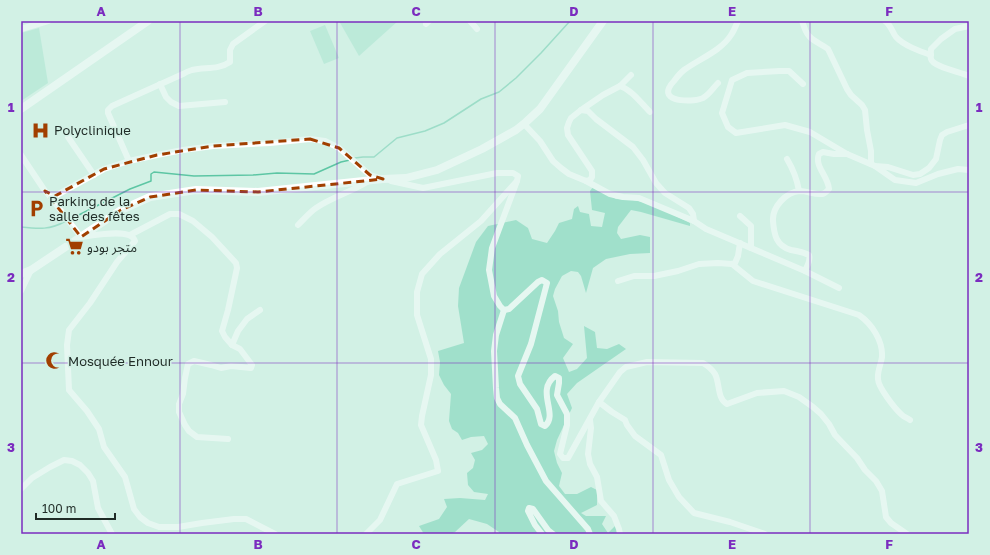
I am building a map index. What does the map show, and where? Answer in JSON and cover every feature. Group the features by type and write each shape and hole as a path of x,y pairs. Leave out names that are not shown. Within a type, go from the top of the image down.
{"street":[{"path":"21,29 48,21"},
{"path":"21,109 148,21"},
{"path":"129,161 109,118 108,110 112,106 192,70 225,66 230,62 230,50 233,44 265,21"},
{"path":"470,21 477,29"},
{"path":"21,274 31,270 121,210 150,197 196,190 258,192 369,178 406,178 437,170 482,149 524,124 540,109 603,21"},
{"path":"718,83 706,96 694,101 676,100 671,98 668,91 669,86 684,70 702,60 728,40 738,21"},
{"path":"802,21 808,36 828,49 847,89 865,110 873,165"},
{"path":"885,21 901,42 931,55"},
{"path":"969,26 956,29 941,38 931,49 930,59 933,63 939,66 969,76"},
{"path":"802,84 789,71 747,73 732,80 722,113 728,127 736,133 785,125 810,132 847,154 873,165 895,180 916,183 938,174 969,169"},
{"path":"586,181 590,180 592,177 592,171 568,135 567,128 569,122 581,110 620,86 631,75"},
{"path":"160,84 166,97 171,102 179,106 225,102"},
{"path":"620,86 631,92 650,112"},
{"path":"581,110 588,111 596,120 633,148 656,183 665,193 689,208 693,214 694,222"},
{"path":"524,124 540,141 553,161 570,174 610,194 640,198 838,288"},
{"path":"873,165 888,167 913,175 920,174 929,168 936,158 942,135 969,125"},
{"path":"68,137 94,175"},
{"path":"45,191 50,195 55,196 104,169 129,161 183,150 213,146 310,139 325,141 339,148 369,178"},
{"path":"805,272 810,260 809,255 800,251 790,250 780,244 776,238 773,220 774,212 786,196 799,191 822,194 826,193 829,189 828,183 818,165 819,154 823,152 847,154"},
{"path":"21,155 45,191 81,237"},
{"path":"787,159 798,181 799,191"},
{"path":"383,179 423,188 497,173 513,173 518,176 492,248 489,270 494,296 504,310"},
{"path":"298,225 315,209 336,196 357,188 369,178"},
{"path":"366,534 380,520 397,484 438,471 436,460 421,425 431,375 431,359 417,315 417,292 422,274 440,254 482,221 517,181"},
{"path":"81,237 109,232 130,235 170,214 179,214 193,221 212,236 236,263 237,268 222,331 232,345 240,349 252,364 251,368 230,366 221,368 212,364 194,361 188,364 183,394 179,404 179,412 189,431 204,438 228,439"},
{"path":"740,216 751,226 751,248"},
{"path":"130,235 135,241 117,262 90,303 69,330 68,345 70,390 99,429 104,447 125,477 134,509 140,517 148,523 159,526 178,527 234,519 246,519 275,534"},
{"path":"732,264 735,263 738,256 740,243"},
{"path":"618,281 634,276 654,276 678,271 699,264 732,264 753,281 859,315 872,327 880,342 882,356 877,377 879,383 900,414 910,420"},
{"path":"21,290 31,270"},
{"path":"504,310 509,309 538,282 542,280 547,284 531,344 518,376 520,384 537,409 541,424 545,426 548,423 550,413 546,396 547,387 555,376 559,378 560,383 557,395 567,414 567,425 560,454 562,458 568,458 599,402 620,372 626,367 647,362 703,363 710,367 715,374 721,398 723,402 727,404 757,393 784,391 799,397 821,414 835,435 876,481 882,491 886,517 891,523 907,534"},
{"path":"232,345 238,331 247,319 260,310"},
{"path":"504,310 496,336 494,351 497,398 500,404 515,418 546,481 588,529 590,534"},
{"path":"599,402 625,420 635,436 661,455 669,480 678,497 694,513 730,522 765,534"},
{"path":"590,419 591,428 588,454 590,464 597,477 602,501 614,516 620,529 620,534"},
{"path":"21,489 32,478 50,466 64,460 72,461 80,465 93,481 98,508 112,534"},
{"path":"542,534 529,515 529,508 533,509 548,530 553,534"},
{"path":"157,534 159,526"}],"highlighted area":[{"path":"310,139 339,148 370,175 383,179 258,192 196,190 150,197 121,210 81,237 45,191 55,196 104,169 157,155 213,146"}],"green space":[{"path":"339,21 398,21 359,56"},
{"path":"325,25 339,58 324,64 310,31"},
{"path":"39,28 48,83 21,101 21,33"},
{"path":"593,187 616,199 633,200 651,204 690,223 690,226 631,210 618,227 617,233 621,239 640,235 650,237 650,253 630,254 606,259 593,268 586,293 581,276 578,272 571,271 562,276 553,296 564,338 573,344 563,358 569,372 577,369 587,358 584,326 595,332 597,348 607,349 619,344 626,349 577,383 567,394 572,408 557,440 554,451 557,463 562,473 559,486 565,494 577,494 591,487 597,490 597,505 581,513 586,516 606,516 602,524 608,533 615,526 620,534 499,534 499,532 487,524 469,519 455,532 450,534 424,534 419,526 439,519 447,507 444,499 460,498 485,500 488,494 474,492 468,485 467,473 473,468 475,460 471,453 482,450 488,444 484,436 471,437 462,440 458,433 452,429 449,421 451,394 439,375 440,362 438,351 464,343 458,306 459,288 476,242 488,226 516,220 528,228 532,239 547,243 559,223 572,219 574,209 578,206 580,212 589,214 591,226 602,227 605,213 592,210 590,191"}],"waterway":[{"path":"355,158 374,157 397,138 425,131 444,123 481,99 499,92 516,78 570,21"},
{"path":"69,220 130,189 151,181 151,174 154,172 194,176 277,173 314,174 341,162 350,160"},
{"path":"21,227 44,228 55,226 66,221"}],"place":[{"name":"Polyclinique","path":"41,130"},
{"name":"Parking de la salle des fêtes","path":"36,208"},
{"name":"متجر بودو","path":"74,247"},
{"name":"Mosquée Ennour","path":"55,361"}]}
